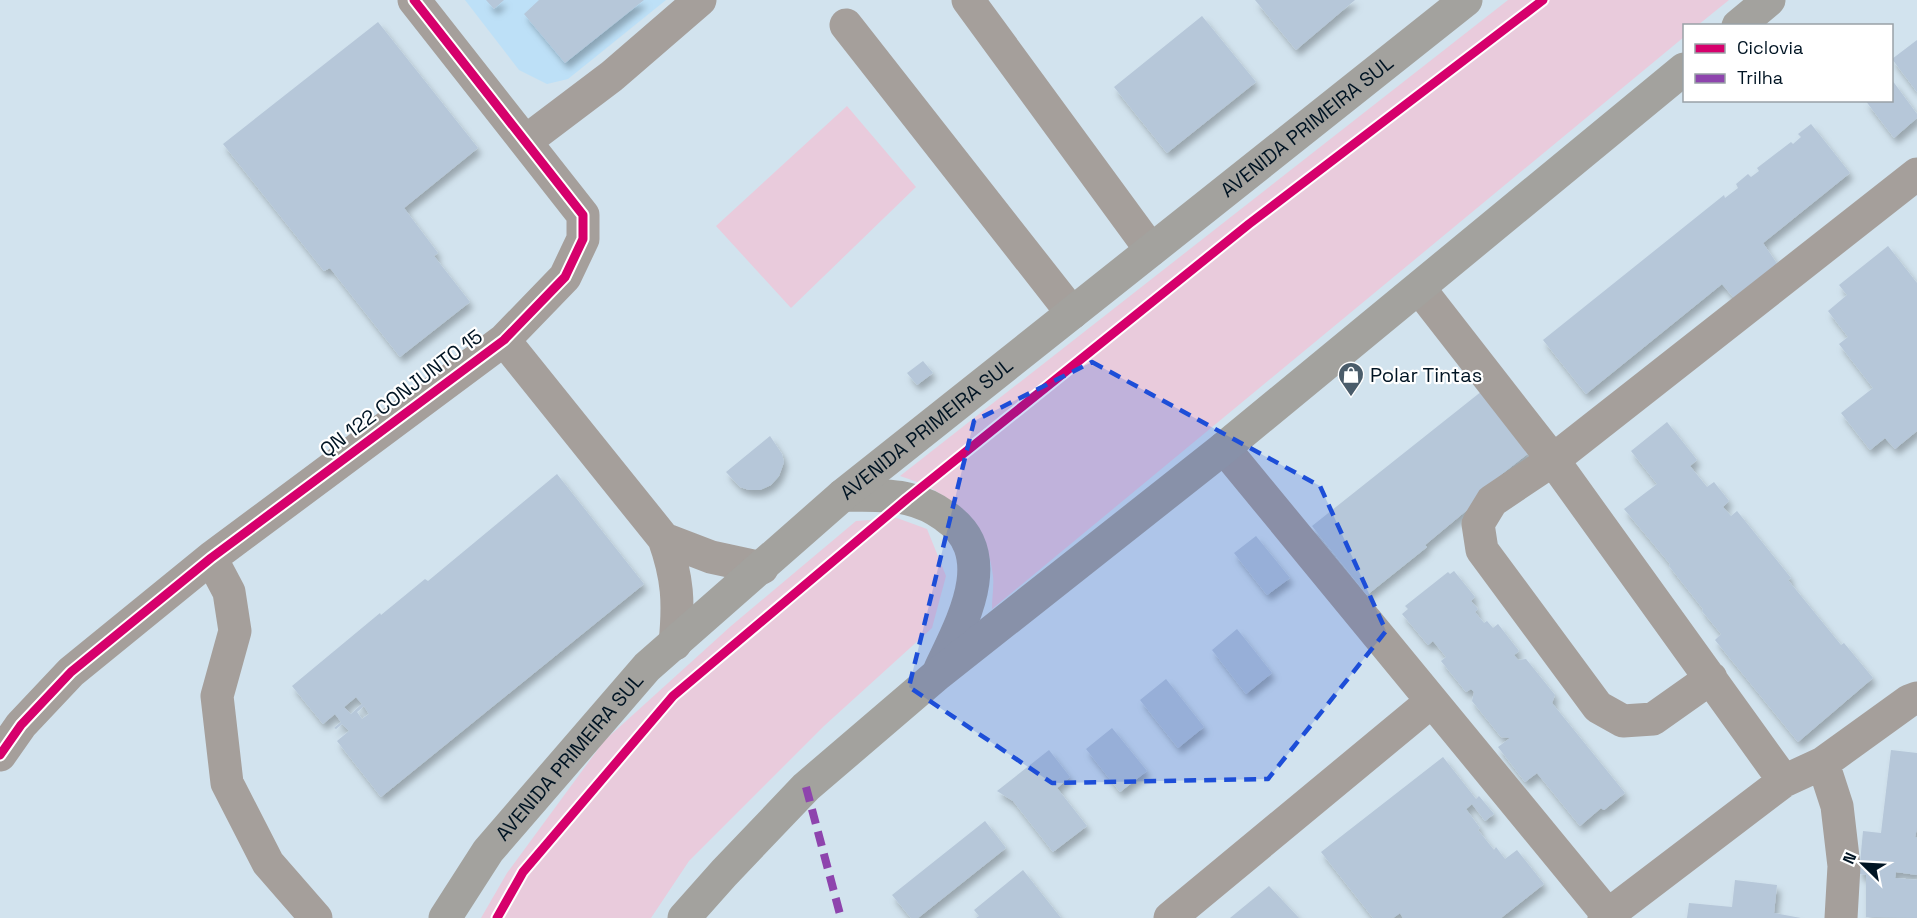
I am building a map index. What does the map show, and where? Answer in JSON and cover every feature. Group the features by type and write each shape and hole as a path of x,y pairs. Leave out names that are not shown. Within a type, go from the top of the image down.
{"main road":[{"name":"AVENIDA PRIMEIRA SUL","path":"445,918 488,851 647,667 843,495 1466,0"},
{"path":"1740,24 1769,0"},
{"path":"684,918 806,787 938,674 1224,448 1683,70"},
{"path":"843,495 907,499 934,508 954,522 967,536 974,554 974,576 966,612 938,674"}],"street":[{"name":"QN 122 CONJUNTO 15","path":"0,755 21,725 71,672 211,558 504,340 565,277 583,239 583,215 414,0"},
{"path":"526,141 612,76 700,0"},
{"path":"968,0 1151,250"},
{"path":"846,25 1072,312"},
{"path":"1711,678 1653,719 1623,721 1598,707 1482,550 1479,524 1492,501 1553,460 1917,174"},
{"path":"1419,288 1553,460 1784,781"},
{"path":"504,340 664,539 673,565 678,594 675,644"},
{"path":"1224,448 1606,917 1784,781 1823,763 1909,701 1917,699"},
{"path":"664,539 711,557 762,568"},
{"path":"211,558 229,592 234,632 218,696 227,783 268,863 316,918"},
{"path":"1170,918 1432,701"},
{"path":"1823,763 1837,806 1844,866 1841,918"}],"highlighted area":[{"path":"1092,362 1320,486 1386,631 1268,779 1052,783 909,687 974,421"}],"shaded area":[{"path":"465,0 666,0 568,79 547,84 519,70"},
{"path":"1508,0 1729,0 1699,24 1683,24 1683,38 992,609 993,580 989,557 974,525 963,511 934,490 900,476"},
{"path":"847,106 916,187 791,308 716,226"},
{"path":"897,518 927,529 946,576 932,628 824,726 689,861 651,918 481,918 507,873 604,741 731,626 856,521"}],"building":[{"path":"486,0 504,0 494,9"},
{"path":"539,0 644,0 565,63 524,14"},
{"path":"1255,0 1355,0 1296,50"},
{"path":"1202,16 1256,82 1167,153 1114,87"},
{"path":"378,22 478,148 404,208 438,253 434,256 470,302 400,357 330,268 324,271 223,144"},
{"path":"1917,40 1917,92 1893,60"},
{"path":"1893,81 1917,114 1917,118 1894,138 1867,102 1893,102"},
{"path":"1811,124 1850,173 1763,243 1782,271 1738,303 1722,284 1586,394 1543,340 1724,195 1725,198 1738,188 1736,184 1748,174 1751,177 1759,171 1757,168 1791,142 1793,144 1801,137 1798,134"},
{"path":"1888,246 1917,283 1917,431 1895,449 1885,438 1870,450 1841,413 1873,388 1839,344 1848,337 1828,311 1847,295 1839,285"},
{"path":"923,361 933,373 917,385 907,373"},
{"path":"1482,391 1530,452 1480,491 1484,496 1425,545 1427,547 1367,595 1312,526"},
{"path":"1667,422 1697,460 1690,466 1707,487 1714,482 1729,501 1723,507 1731,516 1737,511 1791,578 1788,580 1841,645 1844,643 1873,678 1798,742 1715,640 1721,634 1669,566 1670,564 1624,509 1657,484 1631,451"},
{"path":"770,436 782,454 784,462 779,476 771,485 760,490 740,487 726,472"},
{"path":"557,474 644,584 381,797 337,741 349,731 342,724 334,728 341,722 335,714 323,724 292,686 380,613 381,615 425,579 428,581","holes":["356,697 362,704 351,714 344,707","364,706 369,714 362,719 357,712"]},
{"path":"1256,536 1290,578 1267,595 1234,553"},
{"path":"1454,571 1475,597 1471,601 1478,609 1475,612 1484,623 1487,621 1493,628 1498,624 1519,651 1514,655 1518,660 1526,659 1555,695 1552,703 1625,793 1604,810 1601,808 1580,826 1537,773 1525,782 1498,747 1510,738 1501,737 1472,701 1474,692 1471,689 1466,692 1441,661 1446,657 1433,641 1428,645 1402,614 1408,609 1405,606 1448,572 1450,574"},
{"path":"1237,629 1272,673 1246,694 1212,650"},
{"path":"1166,679 1204,727 1178,748 1140,700"},
{"path":"1112,728 1147,771 1120,792 1086,749"},
{"path":"1049,750 1070,777 1057,788 1087,826 1053,852 1013,801 997,791"},
{"path":"1891,750 1917,753 1915,837 1917,838 1917,875 1896,872 1895,878 1917,880 1917,918 1866,917 1866,875 1859,874 1863,831 1881,833"},
{"path":"1443,757 1476,799 1479,796 1494,814 1485,821 1472,804 1466,809 1480,828 1478,830 1494,850 1496,847 1505,859 1517,850 1544,884 1501,918 1403,918 1400,913 1393,918 1373,918 1321,852"},
{"path":"985,821 1006,848 918,918 911,918 892,895"},
{"path":"1023,870 1061,918 976,918 979,916 974,910"},
{"path":"1735,880 1777,885 1774,913 1801,918 1687,918 1689,903 1732,907"},
{"path":"1269,886 1299,918 1230,918"}],"marked path":[{"path":"806,787 841,918"}],"cycle path":[{"path":"0,755 21,725 71,672 211,558 504,340 565,277 583,239 583,215 414,0"},
{"path":"497,918 523,872 673,696 907,499 1249,224 1543,0"}],"place":[{"name":"Polar Tintas","path":"1351,398"}]}
